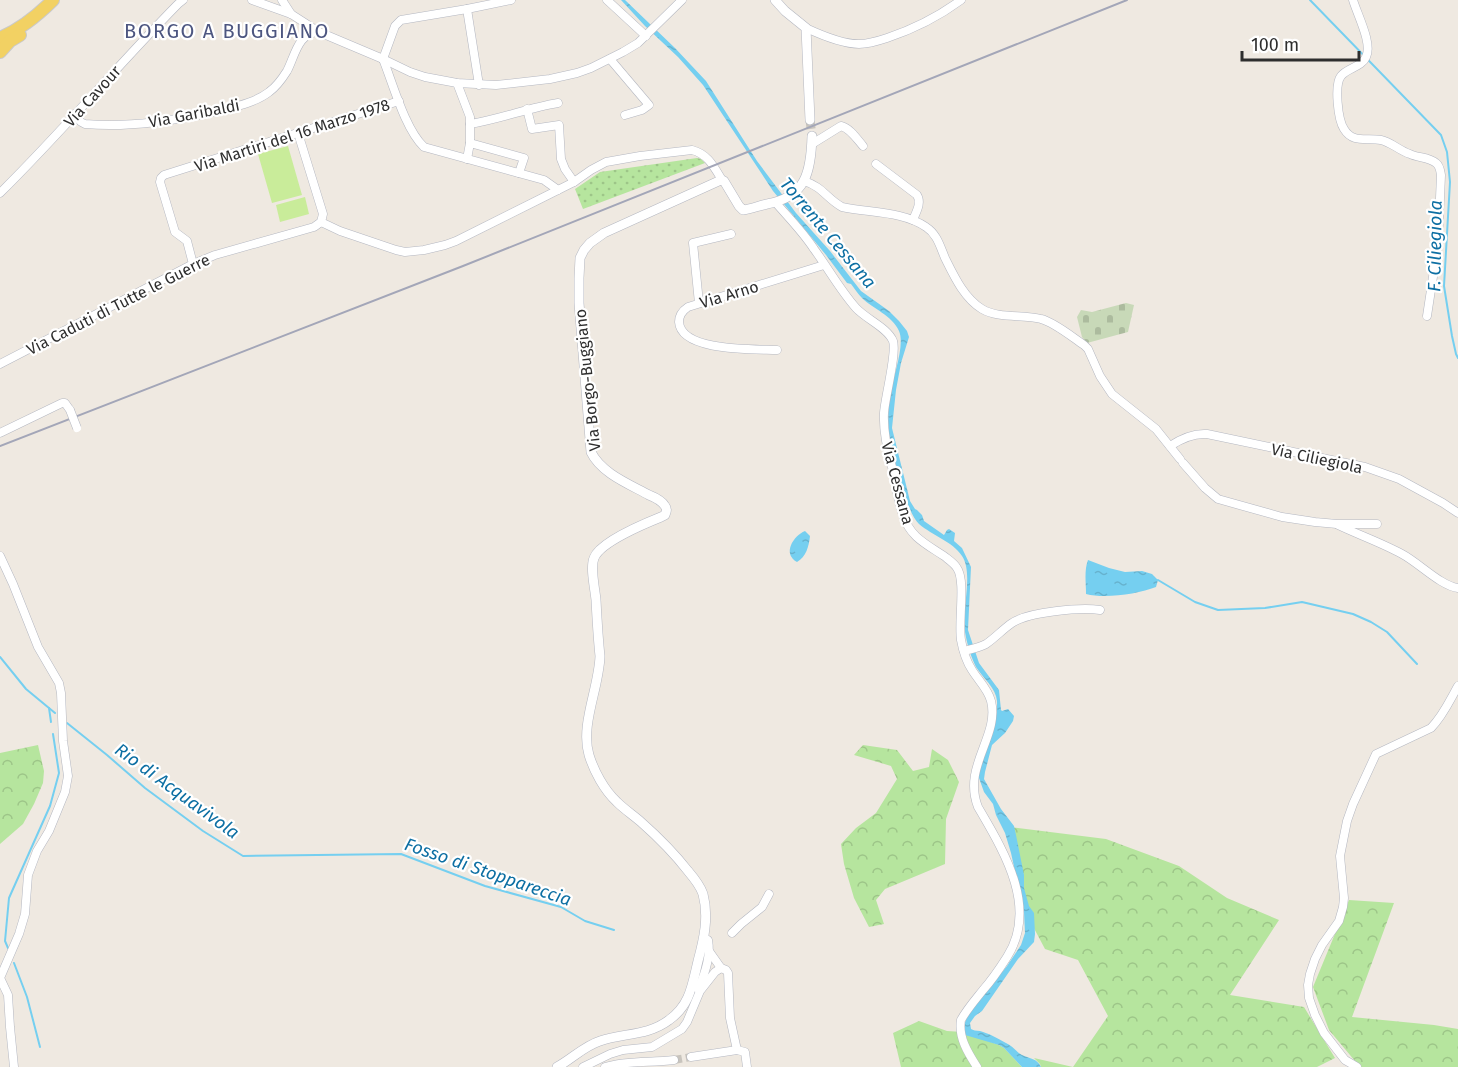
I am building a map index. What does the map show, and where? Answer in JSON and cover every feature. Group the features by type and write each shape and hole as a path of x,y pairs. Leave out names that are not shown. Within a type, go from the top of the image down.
{"main road":[{"path":"0,38 21,27 53,0"},
{"path":"0,52 10,41 32,26 39,14"}],"street":[{"name":"Via Cavour","path":"0,193 38,156 143,39 183,0"},
{"path":"252,0 291,14 320,32 410,72 425,77 479,85 510,84 577,73 635,45 682,0"},
{"path":"282,0 291,14"},
{"path":"512,0 401,20 395,26 383,59 414,135 424,147 544,180 561,189"},
{"path":"607,0 646,36"},
{"path":"775,0 784,11 806,28 846,43 859,44 871,43 920,26 961,0"},
{"path":"1353,0 1368,46 1367,57 1341,76 1337,86 1340,121 1343,128 1348,135 1359,140 1381,140 1408,154 1434,161 1439,166 1441,175 1438,244 1427,316"},
{"path":"467,9 479,85"},
{"path":"806,28 810,120"},
{"name":"Via Garibaldi","path":"76,113 78,119 85,124 159,122 230,108 253,101 276,86 287,71 297,47 304,39 311,32 320,32"},
{"path":"610,59 649,105 642,110 625,115"},
{"path":"457,83 470,117 467,159"},
{"name":"Via Martiri del 16 Marzo 1978","path":"193,264 187,241 175,232 160,182 164,175 399,101"},
{"path":"470,124 495,120 527,109 558,103"},
{"path":"527,109 532,129 559,125 561,159 574,182"},
{"path":"298,133 323,214 321,222 340,231 405,252 424,250 456,241 561,189 606,162 692,150 703,154 709,160 743,210 776,203 796,192 804,181 812,157 812,140 841,126 849,130 863,146"},
{"path":"470,142 524,158 519,173"},
{"path":"876,164 919,198 913,220"},
{"name":"Via Borgo-Buggiano","path":"704,938 706,925 703,897 698,884 676,856 610,795 592,764 587,744 600,656 594,560 598,552 612,541 662,517 667,509 656,498 603,467 591,452 579,278 580,258 587,246 604,233 722,180"},
{"path":"804,181 822,189 842,207 894,215 913,220 928,228 936,237 963,290 974,303 993,313 1043,319 1084,345 1112,394 1156,429 1205,488 1218,499 1282,517 1337,524 1377,524"},
{"name":"Via Cessana","path":"776,203 807,239 858,310 883,329 893,340 894,349 886,397 884,429 901,507 906,524 914,535 952,562 958,570 961,584 961,635 964,651 969,667 988,693 992,709 989,731 974,777 974,796 1009,865 1020,913 1017,935 1010,953 961,1020 960,1030 963,1042 977,1067"},
{"name":"Via Caduti di Tutte le Guerre","path":"0,363 193,264 215,255 314,227 321,222"},
{"path":"699,303 693,243 731,234"},
{"name":"Via Arno","path":"777,351 711,346 697,342 683,333 679,319 681,311 699,303 824,265"},
{"path":"0,433 62,403 69,406 77,428"},
{"name":"Via Ciliegiola","path":"1170,446 1195,434 1208,434 1365,467 1399,479 1458,513"},
{"path":"1337,524 1401,554 1446,585 1458,588"},
{"path":"0,556 38,647 59,682 68,776 65,792 28,875 25,914 0,978 8,995 14,1067"},
{"path":"964,651 978,648 989,642 1013,622 1024,618 1080,609 1100,610"},
{"path":"1357,1067 1345,1060 1324,1033 1309,998 1308,985 1315,959 1339,921 1343,907 1340,856 1347,821 1377,754 1431,728 1444,712 1458,686"},
{"path":"732,933 762,907 770,894"},
{"path":"704,938 708,940 709,951 707,977"},
{"path":"583,1067 623,1050 652,1047 682,1029 687,1022 694,995 704,938"},
{"path":"709,951 721,968 728,973 730,1018 737,1048"},
{"path":"557,1067 599,1041 659,1027 680,1011 707,977 721,968"},
{"path":"691,1057 737,1048 746,1052 747,1063"},
{"path":"608,1066 628,1062 675,1060"}],"green space":[{"path":"288,146 302,195 272,203 258,154"},
{"path":"697,158 705,163 583,209 575,189 600,172"},
{"path":"305,197 309,214 280,222 276,205"},
{"path":"1126,303 1134,305 1128,332 1087,343 1082,337 1077,317 1081,310 1092,312"},
{"path":"38,745 44,771 43,783 23,824 0,844 0,753"},
{"path":"863,745 897,750 913,771 929,767 932,749 948,760 959,782 946,819 945,864 885,889 876,900 884,924 869,927 854,898 841,844 856,828 876,813 897,779 891,766 854,755"},
{"path":"1010,827 1106,839 1179,866 1227,898 1279,920 1230,995 1304,1007 1335,1058 1317,1067 1073,1067 1108,1016 1078,960 1045,949 1028,917"},
{"path":"1349,900 1394,903 1352,1017 1458,1029 1458,1067 1360,1067 1329,1030 1313,987"},
{"path":"919,1021 947,1031 963,1032 999,1045 1022,1067 901,1067 893,1033"},
{"path":"1034,1058 1073,1067 1041,1067"}],"water":[{"path":"621,0 625,0 706,81 757,161 796,213 861,291 889,311 907,331 909,337 901,363 892,428 910,501 922,515 924,521 944,535 949,529 955,533 954,541 962,548 971,567 968,630 979,663 999,690 1001,710 1008,709 1014,716 1005,733 992,745 984,779 1001,809 1014,826 1024,875 1024,888 1029,906 1034,913 1034,942 1018,959 982,1011 975,1016 970,1023 971,1029 1000,1040 1022,1055 1035,1060 1041,1067 1022,1067 1004,1048 965,1035 963,1027 969,1013 1021,945 1025,933 1024,912 1005,833 979,778 994,728 997,701 992,687 976,667 967,641 964,623 967,582 965,564 962,556 953,546 924,528 914,518 901,486 890,443 889,409 891,389 900,352 899,331 892,321 866,302 851,284 847,283 773,191 703,85"},
{"path":"805,531 810,536 809,544 805,554 797,562 790,554 791,545"},
{"path":"1088,560 1125,572 1142,571 1152,574 1158,580 1156,587 1121,595 1086,594"}],"waterway":[{"name":"F. Ciliegiola","path":"1310,0 1441,135 1447,152 1450,182 1444,286 1458,358"},
{"path":"1158,580 1195,602 1218,610 1265,608 1302,602 1353,614 1387,632 1417,664"},
{"name":"Rio di Acquavivola","path":"0,657 26,689 55,713"},
{"path":"49,708 51,722"},
{"name":"Fosso di Stoppareccia","path":"67,723 145,788 203,831 243,856 401,854 485,886 561,907 585,921 614,930"},
{"path":"8,948 5,941 9,898 50,806 59,773 53,734"},
{"path":"14,963 27,997 40,1047"}],"tunnel":[{"path":"810,120 812,136"},
{"path":"674,1060 691,1057"}],"railway":[{"path":"0,446 463,266 1127,0"}],"district":[{"name":"BORGO A BUGGIANO","path":"227,31"}],"water label":[{"name":"Torrente Cessana","path":"828,233"}]}
